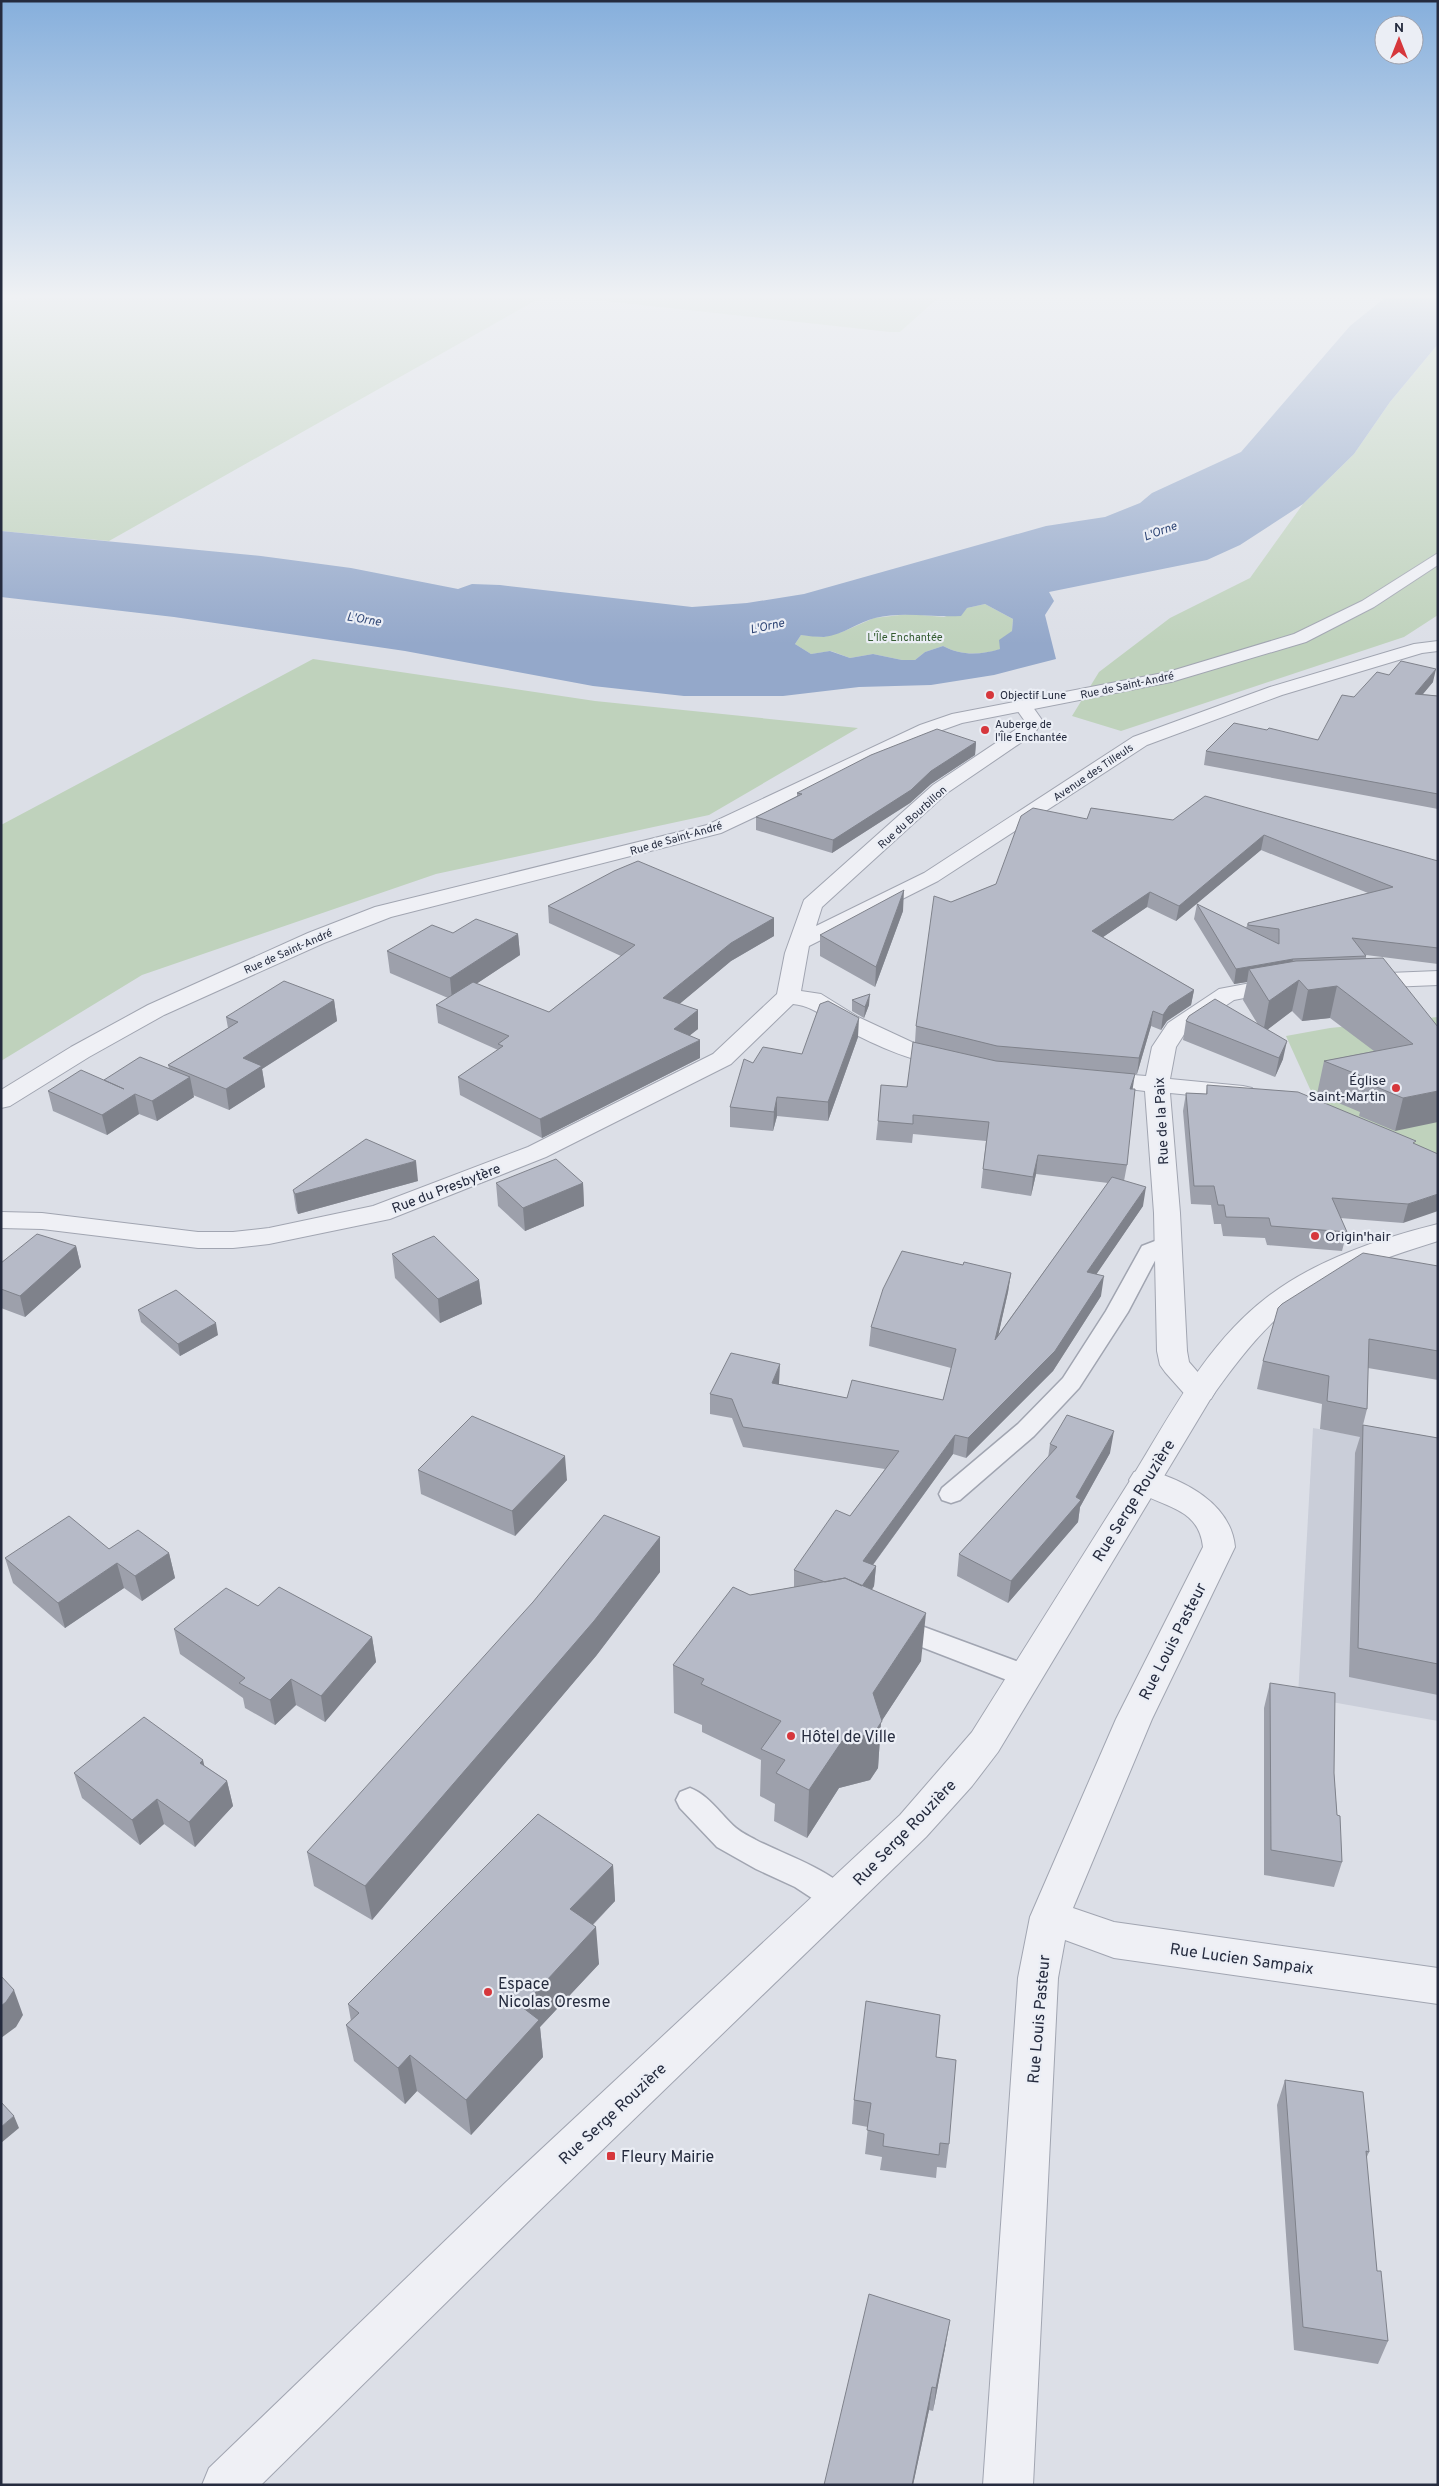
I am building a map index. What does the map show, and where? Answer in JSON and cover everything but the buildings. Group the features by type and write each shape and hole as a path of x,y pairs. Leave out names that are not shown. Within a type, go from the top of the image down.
{"street":[{"name":"Rue de Saint-André","path":"1,1101 80,1052 156,1010 324,934 383,912 714,829 927,729 958,718 1024,708 1171,677 1300,638 1368,604 1438,558"},
{"name":"Avenue des Tilleuls","path":"801,942 932,877 1140,741 1276,691 1420,648 1438,646"},
{"name":"Rue du Bourbillon","path":"801,942 812,904 880,845 940,789 1028,729 1033,720 1024,708"},
{"path":"801,942 796,953 788,996 813,999 850,1022 908,1050 966,1064"},
{"path":"1340,982 1438,978"},
{"name":"Rue de la Paix","path":"1200,1392 1175,1365 1172,1350 1168,1243 1157,1073 1164,1047 1176,1028 1227,994 1300,983"},
{"name":"Rue du Presbytère","path":"1,1220 42,1221 198,1240 233,1240 269,1236 380,1213 537,1152 722,1059 788,996"},
{"path":"1072,1077 1262,1095"},
{"name":"Rue Serge Rouzière","path":"226,2485 521,2198 914,1826 985,1742 1200,1392 1224,1358 1259,1320 1274,1305 1303,1285 1364,1256 1438,1232"},
{"name":"Rue Louis Pasteur","path":"1014,2483 1038,1978 1050,1917 1134,1719 1220,1547 1213,1523 1202,1511 1145,1480"},
{"name":"Rue Lucien Sampaix","path":"1050,1917 1114,1940 1438,1986"}],"lane":[{"path":"950,1494 1026,1430 1071,1383 1117,1312 1150,1250 1168,1243"},
{"path":"882,1622 1025,1676"},
{"path":"690,1800 727,1838 766,1860 806,1878 838,1899"}],"shaded area":[{"path":"1313,1428 1438,1450 1438,1721 1298,1696"}],"green space":[{"path":"1,412 338,412 109,541 1,531"},
{"path":"1383,412 1438,412 1438,615 1404,637 1121,731 1072,716 1099,672 1170,618 1250,578 1303,504 1354,454"},
{"name":"L'Île Enchantée","path":"985,604 1013,619 1012,631 1001,649 971,654 957,652 943,646 925,652 915,660 902,660 873,654 850,658 831,651 811,654 795,644 801,635 824,637 842,632 874,618 909,614 944,617 967,608"},
{"path":"313,659 595,701 858,728 709,815 436,874 142,975 1,1061 1,825"},
{"path":"1438,1017 1438,1156 1324,1104 1310,1089 1286,1036 1330,1028"}],"water":[{"name":"L'Orne","path":"1276,412 1383,412 1354,454 1303,504 1240,545 1207,560 1049,592 1054,601 1045,615 1056,659 994,675 931,685 859,687 783,696 684,696 593,686 405,651 174,617 1,597 1,531 261,556 351,568 458,589 472,584 500,585 692,607 747,603 804,594 1046,526 1105,517 1140,503 1152,493 1241,452","holes":["985,604 1013,619 1012,631 999,640 1000,649 971,654 957,652 943,646 925,652 915,660 902,660 873,654 850,658 830,651 811,654 795,644 801,635 831,636 875,618 897,615 961,616 967,608"]}],"place":[{"name":"Objectif Lune","path":"990,695"},
{"name":"Auberge de l'Île Enchantée","path":"985,730"},
{"name":"Église Saint-Martin","path":"1396,1088"},
{"name":"Origin'hair","path":"1315,1236"},
{"name":"Hôtel de Ville","path":"791,1736"},
{"name":"Espace Nicolas Oresme","path":"488,1992"},
{"name":"Fleury Mairie","path":"611,2156"}]}
